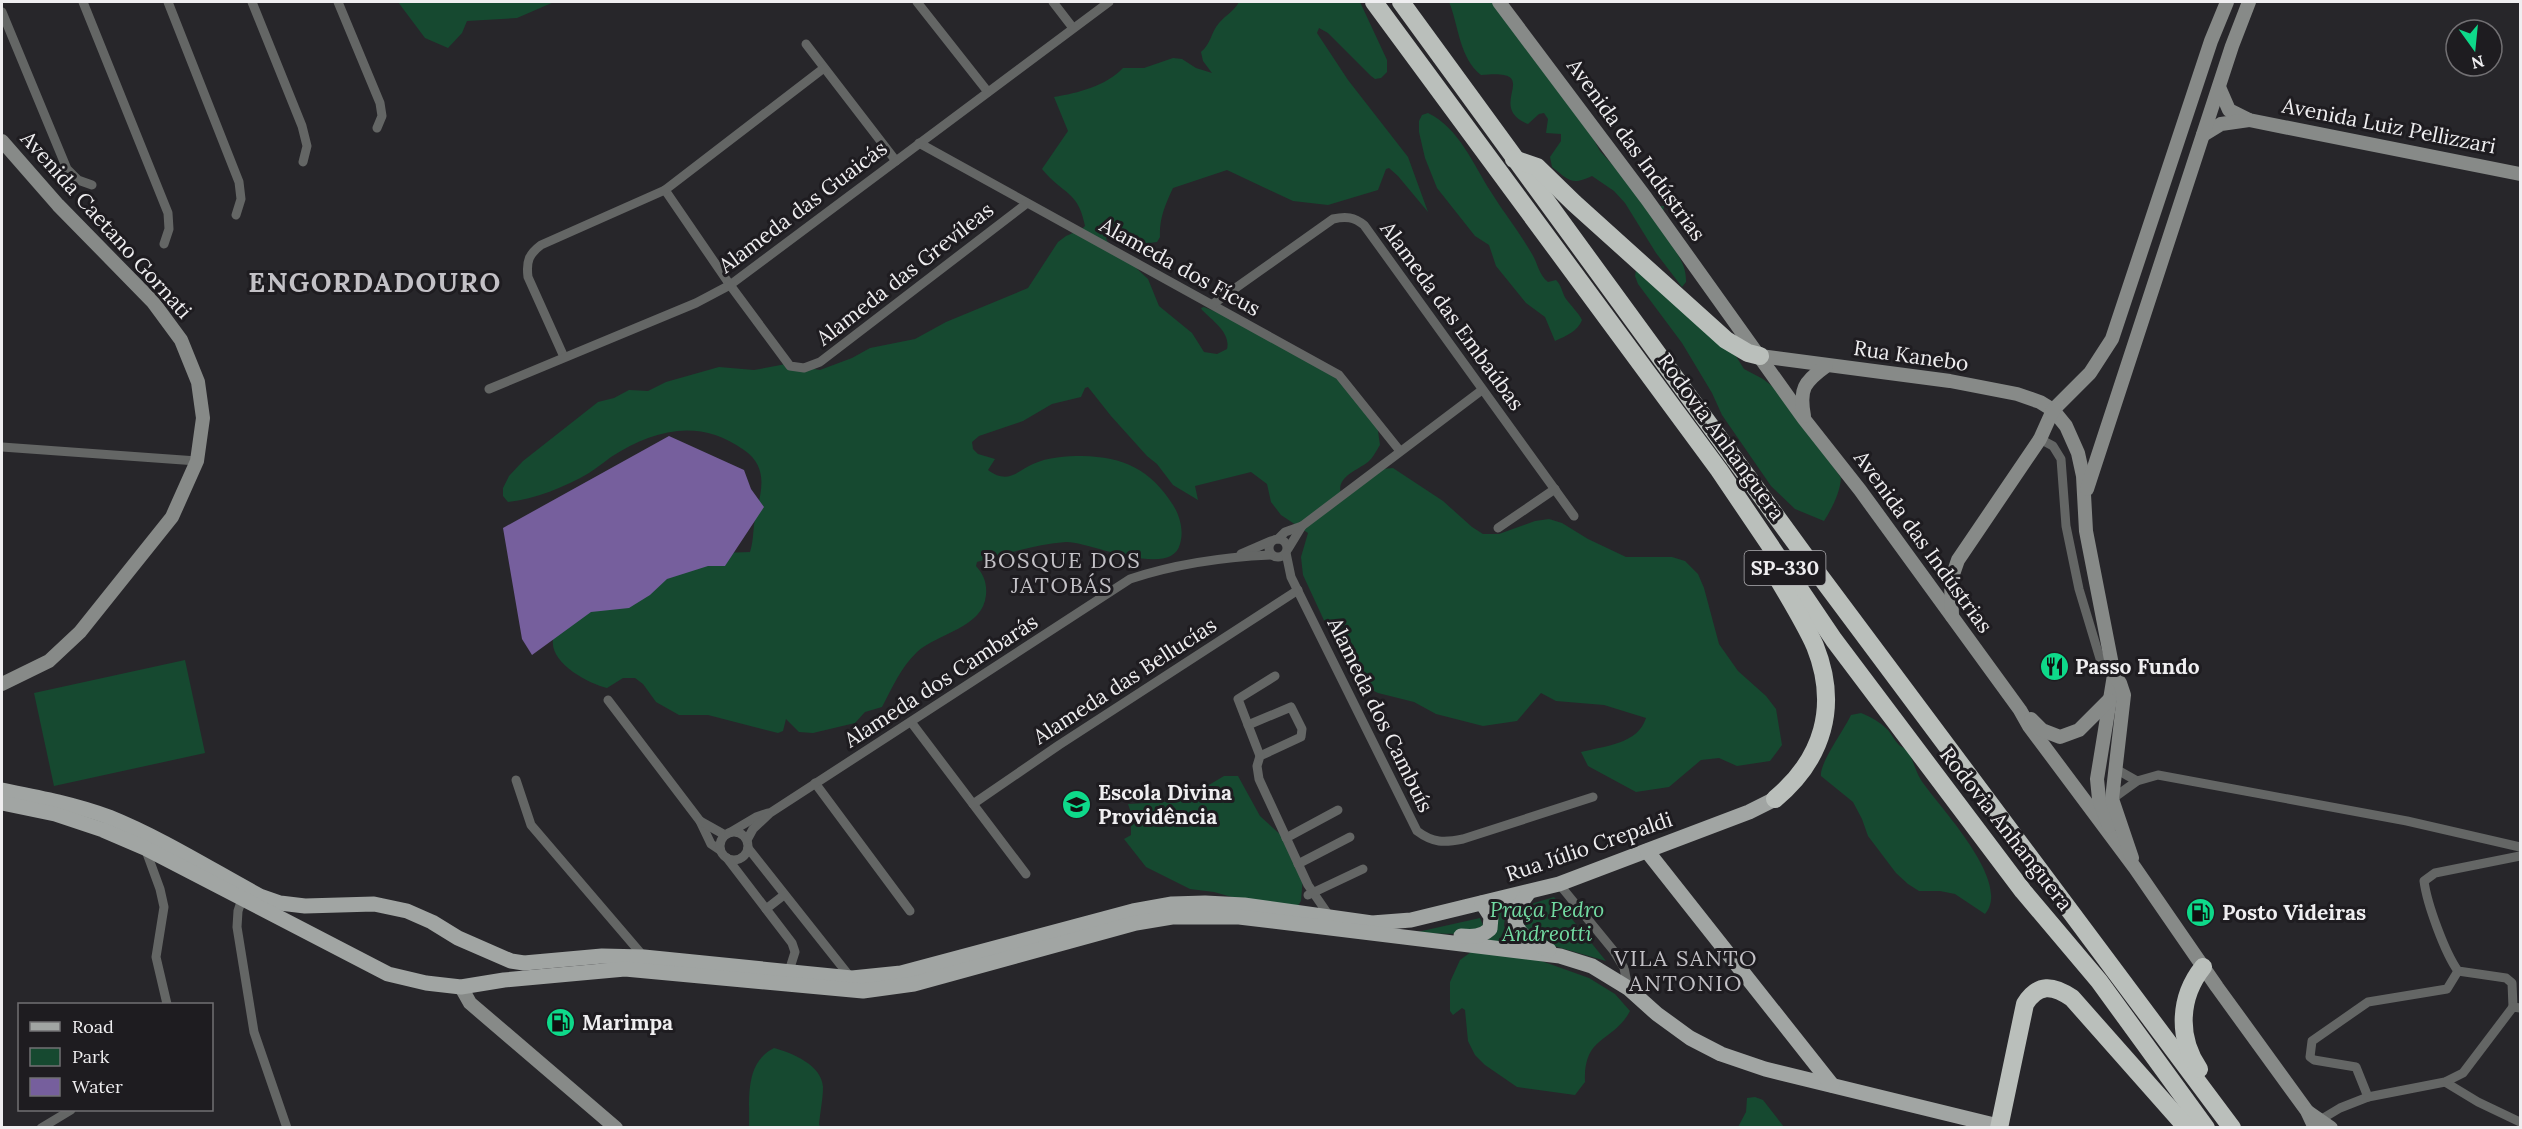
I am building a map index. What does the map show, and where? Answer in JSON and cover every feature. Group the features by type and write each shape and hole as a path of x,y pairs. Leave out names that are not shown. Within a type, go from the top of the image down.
{"highway":[{"name":"Rodovia Anhanguera","path":"1374,2 1719,470 1834,640 2023,891 2098,981 2206,1128"},
{"name":"Rodovia Anhanguera","path":"1401,2 1808,560 2232,1128"},
{"path":"1514,159 1537,167 1574,204 1726,340 1748,353 1760,356"},
{"path":"1719,470 1815,646 1825,686 1826,709 1816,748 1806,767 1792,785 1775,799"},
{"path":"2203,967 2194,978 2187,993 2183,1014 2184,1032 2196,1065 2239,1128"},
{"path":"1998,1128 2025,1004 2031,995 2049,988 2060,990 2072,998 2187,1128"}],"main road":[{"name":"Avenida das Indústrias","path":"1499,2 1646,198 1804,419 1860,490 1952,616 2020,710 2029,726 2135,868 2307,1111 2322,1125"},
{"path":"1952,616 1951,580 1954,568 2040,439 2053,410 2090,373 2112,339 2211,41 2228,2"},
{"path":"2085,496 2232,46 2249,2"},
{"path":"2211,41 2232,46"},
{"name":"Avenida Luiz Pellizzari","path":"2219,87 2229,110 2249,120 2520,174"},
{"name":"Avenida Luiz Pellizzari","path":"2203,135 2221,124 2249,120"},
{"name":"Avenida Caetano Gornati","path":"2,141 58,205 153,302 181,340 198,382 202,418 197,461 172,518 80,632 49,661 2,684"},
{"path":"2165,181 2185,188"},
{"name":"Rua Kanebo","path":"1760,356 1959,382 2018,394 2040,402 2053,410"},
{"path":"1804,419 1802,393 1810,379 1826,366"},
{"path":"2053,410 2067,426 2074,441 2083,476 2086,531 2114,675 2097,779 2102,811 2114,840"},
{"path":"2114,675 2121,683 2124,695 2117,738 2112,799 2135,868"},
{"path":"2020,710 2042,730 2060,737 2079,730 2088,723 2110,698"},
{"path":"2103,737 2117,738"},
{"path":"2,790 58,802 108,817 150,836 297,927 388,974 426,983 461,987 504,980 626,969 863,992 914,984 1136,923 1172,917 1239,917 1560,956"},
{"name":"Rua Júlio Crepaldi","path":"244,894 280,903 305,906 374,904 407,911 432,922 458,938 518,962 602,956 644,957 852,978 901,973 1132,911 1172,904 1205,903 1372,923 1411,920 1559,884 1749,812 1775,799"},
{"path":"2,803 55,814 103,830 244,894"},
{"path":"1647,851 1832,1085"},
{"path":"1528,892 1515,911 1516,927 1526,939 1560,956 1592,966 1628,988 1657,1014 1690,1038 1721,1054 1788,1075 1990,1124 1998,1128"},
{"path":"1398,936 1474,937 1484,934 1490,929 1492,922 1482,903"},
{"path":"297,927 297,917 305,906"},
{"path":"461,987 471,1003 616,1128"},
{"path":"1788,1075 1800,1069 1804,1049"}],"street":[{"path":"83,2 168,213 169,229 164,244"},
{"path":"168,2 239,182 241,199 236,215"},
{"path":"252,2 302,126 307,146 303,162"},
{"path":"338,2 380,103 382,116 377,128"},
{"path":"917,2 988,92"},
{"path":"1053,2 1073,28"},
{"name":"Alameda das Guaicás","path":"489,389 696,303 730,285 1108,2"},
{"path":"2,12 67,169 78,180 92,185"},
{"path":"806,44 896,161"},
{"path":"564,357 528,277 526,264 531,252 541,245 665,190 824,68"},
{"name":"Alameda dos Fícus","path":"919,143 1339,375 1400,451"},
{"path":"665,190 730,285"},
{"name":"Alameda das Grevíleas","path":"730,285 790,366 804,368 820,362 1026,204"},
{"name":"Alameda das Embaúbas","path":"1213,304 1333,219 1345,217 1355,219 1364,225 1574,516"},
{"name":"Alameda dos Cambarás","path":"1236,556 1302,526 1482,390"},
{"path":"2040,439 2053,446 2061,459 2066,526 2079,589 2101,662 2114,675"},
{"path":"2,447 197,461"},
{"path":"1498,528 1555,489"},
{"name":"Alameda dos Cambarás","path":"1287,551 1302,526"},
{"path":"1275,540 1285,542 1287,551 1281,557 1273,556 1268,548 1275,540"},
{"name":"Alameda dos Cambuís","path":"1287,551 1291,577"},
{"name":"Alameda dos Cambarás","path":"747,844 753,829 770,813 1130,579 1154,571 1236,556 1273,556"},
{"name":"Alameda dos Cambuís","path":"1273,556 1291,577 1298,590 1417,831 1429,840 1444,843 1593,797"},
{"name":"Alameda das Bellucías","path":"973,804 1059,745 1298,590"},
{"path":"1275,676 1238,699 1260,756 1257,766 1259,779 1310,891 1330,917"},
{"path":"608,700 699,821 711,844 727,858 792,943 795,952 789,971"},
{"path":"1248,725 1291,707 1302,729 1301,736 1260,756"},
{"path":"911,722 1026,874"},
{"path":"2114,768 2137,781"},
{"path":"2112,799 2137,781 2158,775 2407,821 2520,847"},
{"path":"516,780 531,825 644,957"},
{"path":"815,783 910,911"},
{"path":"1286,838 1338,810"},
{"name":"Alameda dos Cambarás","path":"727,835 756,817 770,813"},
{"path":"699,821 727,835"},
{"path":"720,850 720,844 727,835 735,832 747,844 784,895 852,978"},
{"path":"1298,864 1350,837"},
{"path":"727,858 732,860 742,857 747,844"},
{"path":"145,848 164,907 156,957 167,1003"},
{"path":"2322,1125 2340,1108 2368,1097 2445,1082 2463,1073 2478,1056 2491,1034 2517,1007 2511,984 2506,978 2458,971 2451,961 2426,899 2424,881 2435,873 2520,856"},
{"path":"1300,913 1310,891 1363,869"},
{"path":"1559,884 1613,950 1624,968 1628,988"},
{"path":"244,894 238,911 237,927 254,1032 287,1128"},
{"path":"766,909 784,895"},
{"path":"2368,1097 2356,1067 2314,1060 2310,1057 2312,1041 2368,1002 2447,989 2458,971"},
{"path":"2445,1082 2478,1102 2520,1122"},
{"path":"41,1128 69,1111"}],"green space":[{"path":"398,2 554,2 517,18 467,21 462,33 448,48 425,38"},
{"path":"1239,2 1360,2 1387,60 1387,72 1381,78 1375,79 1371,76 1328,33 1319,28 1317,33 1348,80 1408,157 1428,212 1389,168 1386,169 1378,190 1328,205 1293,201 1227,170 1173,188 1163,212 1160,237 1157,242 1141,244 1110,236 1106,238 1107,241 1148,279 1159,306 1192,333 1204,352 1217,354 1227,349 1228,343 1224,333 1202,310 1201,308 1204,307 1265,332 1334,374 1377,424 1380,445 1370,460 1344,479 1340,488 1341,494 1382,469 1393,468 1443,501 1483,534 1499,534 1535,521 1549,519 1562,523 1588,539 1626,557 1672,557 1685,561 1698,574 1704,588 1719,644 1738,671 1766,696 1776,709 1782,745 1770,761 1737,766 1719,758 1701,760 1669,787 1636,792 1588,766 1581,752 1628,739 1642,727 1646,718 1604,705 1556,701 1541,693 1517,721 1483,726 1436,714 1414,702 1378,693 1362,685 1341,657 1303,575 1301,557 1308,533 1281,515 1271,502 1267,484 1251,472 1195,486 1198,500 1173,485 1088,387 1085,388 1081,397 1052,404 1023,421 979,436 972,442 973,449 978,454 995,459 988,470 1007,477 1039,462 1063,457 1097,457 1135,467 1155,482 1173,505 1181,524 1180,544 1173,554 1161,559 1128,556 1066,542 1032,547 977,562 976,566 984,579 986,595 977,615 968,623 917,652 893,685 882,707 865,712 855,723 813,733 799,732 786,719 783,731 778,733 708,715 679,715 656,702 643,684 635,678 623,678 607,688 579,676 562,662 553,645 554,635 565,619 692,554 750,552 761,476 753,458 727,440 694,431 677,431 661,434 628,447 589,473 560,488 508,502 503,496 503,488 509,476 523,461 598,402 614,398 629,390 648,391 666,382 719,367 754,370 786,364 820,370 852,358 870,348 915,339 946,322 1028,288 1058,242 1085,226 1074,199 1042,169 1068,131 1054,97 1082,91 1100,84 1123,68 1144,68 1173,58 1182,59 1196,68 1212,73 1203,61 1201,52 1219,23"},
{"path":"1449,2 1498,2 1589,131 1600,151 1650,206 1664,206 1665,229 1685,272 1686,282 1682,287 1656,253 1625,203 1614,191 1592,176 1579,181 1570,180 1552,167 1550,157 1561,141 1561,134 1546,133 1548,119 1544,113 1539,114 1528,124 1516,116 1511,108 1513,83 1510,77 1500,74 1481,75 1474,68 1460,41"},
{"path":"1428,113 1457,137 1527,246 1543,276 1548,282 1556,280 1566,299 1579,314 1582,320 1571,333 1555,341 1545,317 1526,303 1496,266 1489,245 1475,236 1437,188 1425,158 1419,132 1419,121 1422,115"},
{"path":"1636,270 1734,353 1744,369 1763,379 1786,397 1841,478 1835,500 1824,521 1795,509 1771,486 1722,415 1712,393 1682,343 1638,284 1635,276"},
{"path":"185,660 205,753 54,786 34,693"},
{"path":"1861,713 1882,725 1899,745 1907,750 1921,780 1956,825 1982,864 1989,883 1991,900 1985,914 1955,894 1919,891 1908,884 1896,873 1868,836 1853,802 1821,776 1828,755 1851,715"},
{"path":"1224,776 1238,776 1260,816 1283,837 1303,876 1301,901 1293,914 1214,892 1190,889 1146,867 1124,839 1131,835 1131,813 1128,804 1182,801"},
{"name":"Praça Pedro Andreotti","path":"1554,897 1606,961 1537,941 1521,924 1523,912 1534,903"},
{"path":"1506,908 1504,926 1522,954 1589,978 1615,994 1630,1011 1616,1029 1594,1047 1586,1067 1585,1082 1575,1095 1517,1087 1485,1065 1475,1055 1468,1041 1465,1010 1462,1008 1453,1015 1450,1011 1450,982 1460,960 1493,936 1496,928 1491,912"},
{"name":"Praça Pedro Andreotti","path":"1480,918 1485,930 1462,934 1413,933"},
{"path":"774,1048 805,1061 817,1072 823,1087 819,1125 822,1127 749,1127 749,1094 753,1072 764,1055"},
{"path":"1755,1097 1763,1100 1784,1127 1738,1127 1746,1112 1747,1098"}],"water":[{"path":"669,436 744,470 751,489 764,507 725,566 708,566 667,579 650,595 629,608 591,612 532,655 522,639 503,528"}],"place":[{"name":"Passo Fundo","path":"2054,667"},
{"name":"Escola Divina Providência","path":"1077,805"},
{"name":"Posto Videiras","path":"2201,913"},
{"name":"Marimpa","path":"561,1023"}],"district":[{"name":"ENGORDADOURO","path":"375,283"},
{"name":"BOSQUE DOS JATOBÁS","path":"1062,572"},
{"name":"VILA SANTO ANTONIO","path":"1686,970"}]}
